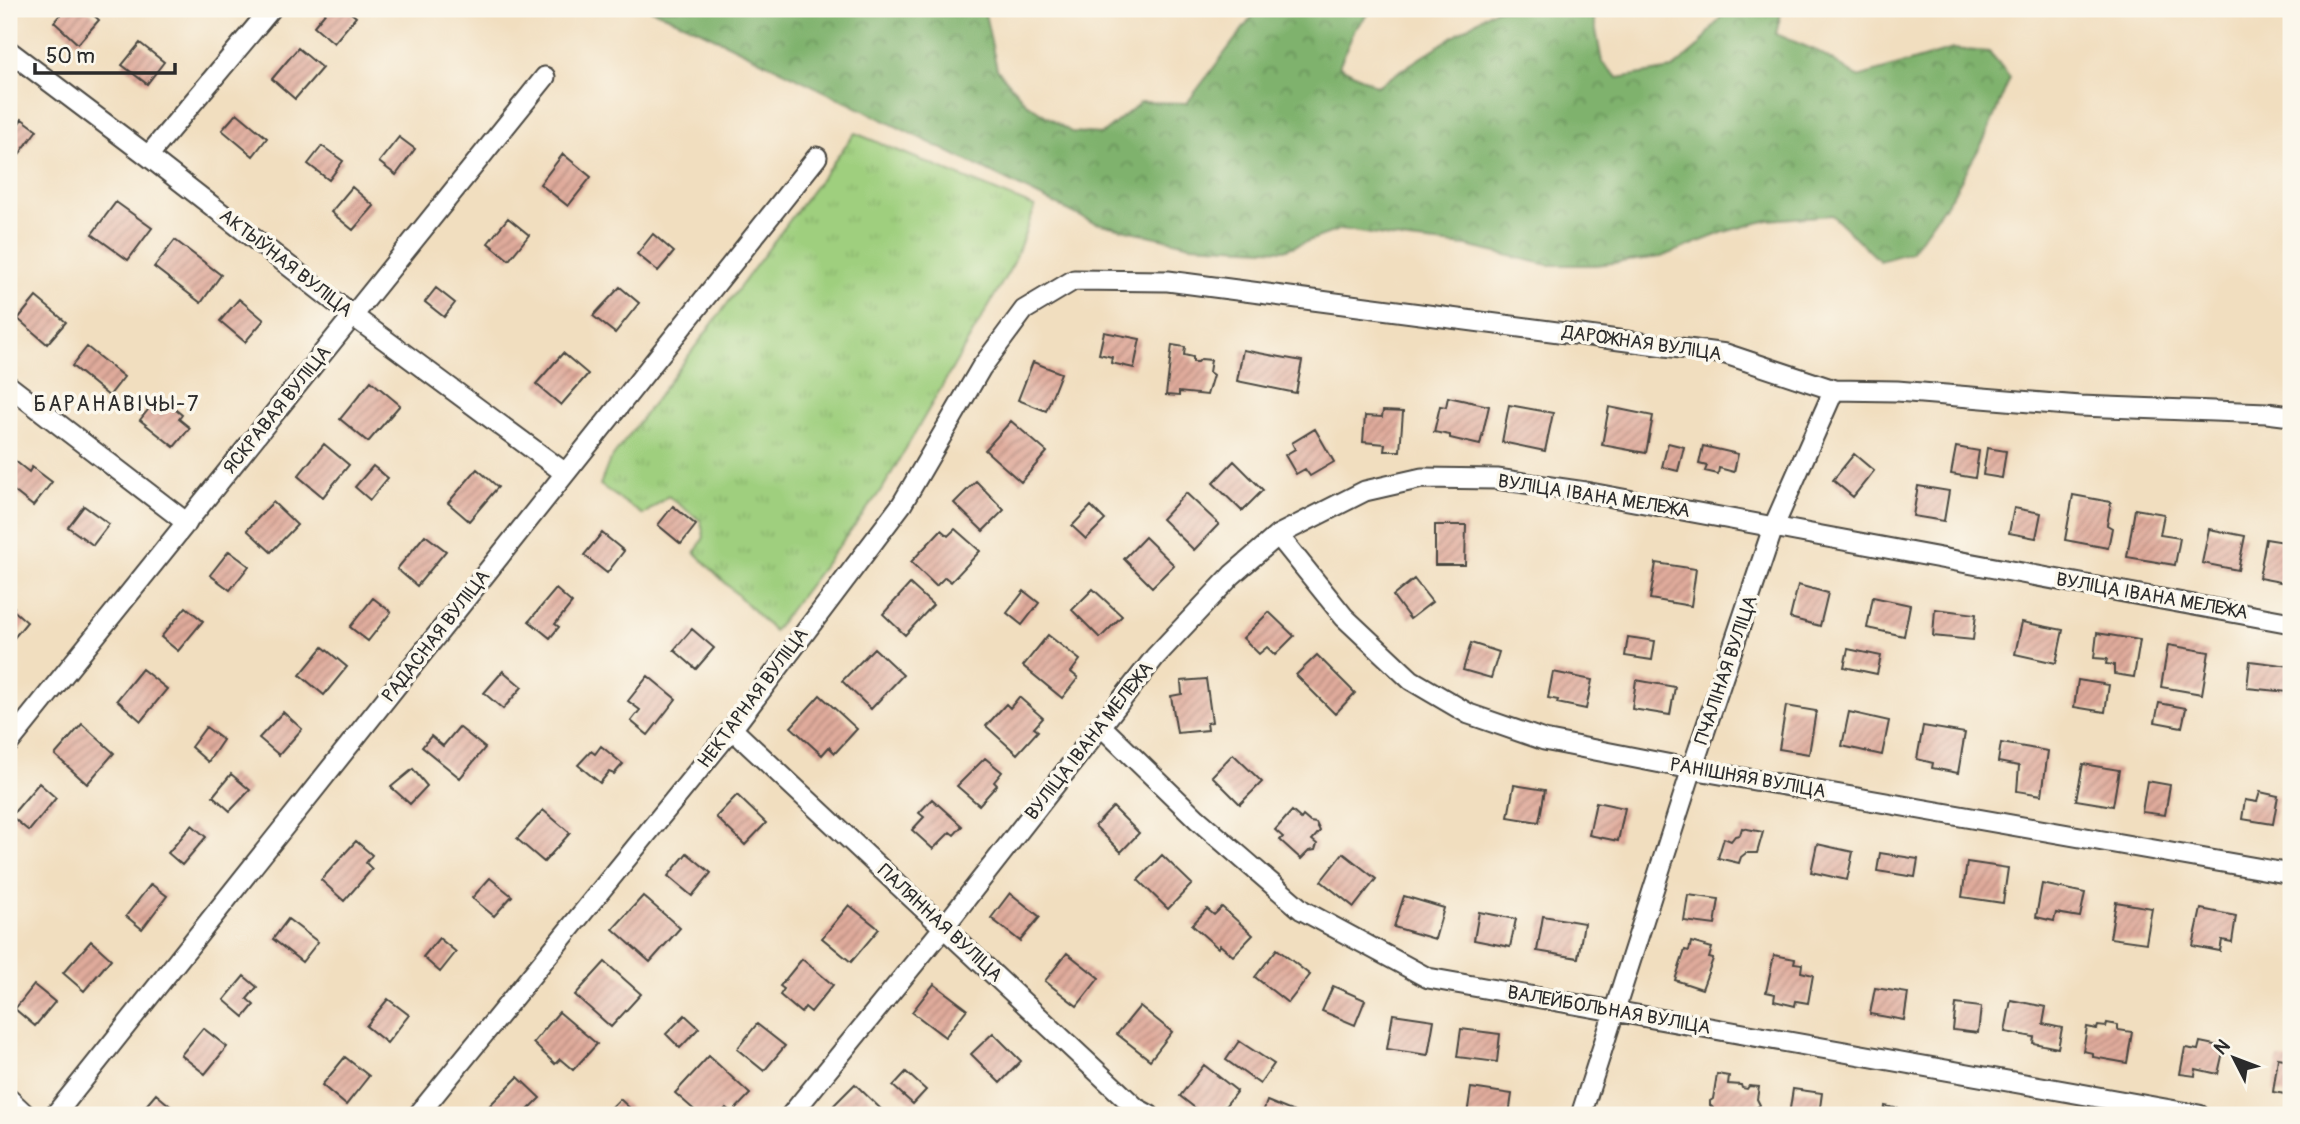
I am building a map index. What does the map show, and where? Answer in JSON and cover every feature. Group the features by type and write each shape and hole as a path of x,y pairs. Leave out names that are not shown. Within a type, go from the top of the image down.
{"street":[{"path":"148,156 271,9"},
{"name":"АКТЫЎНАЯ ВУЛІЦА","path":"9,51 353,316 565,473"},
{"name":"ЯСКРАВАЯ ВУЛІЦА","path":"9,743 15,723 187,523 545,77"},
{"name":"РАДАСНАЯ ВУЛІЦА","path":"55,1115 817,157"},
{"name":"ДАРОЖНАЯ ВУЛІЦА","path":"1074,279 1168,281 1726,354 1835,390 1897,391 2080,405 2291,416"},
{"name":"НЕКТАРНАЯ ВУЛІЦА","path":"419,1115 732,729 902,504 981,368 1024,310 1074,279"},
{"path":"9,386 187,523"},
{"name":"ПЧАЛІНАЯ ВУЛІЦА","path":"1581,1115 1773,527 1835,390"},
{"name":"ВУЛІЦА ІВАНА МЕЛЕЖА","path":"791,1115 944,927 1155,657 1189,618 1231,575 1278,535 1365,491 1422,478 1497,479 1534,484 2291,623"},
{"name":"РАНІШНЯЯ ВУЛІЦА","path":"1278,535 1343,617 1411,680 1469,713 1544,740 1692,769 2291,874"},
{"name":"ВАЛЕЙБОЛЬНАЯ ВУЛІЦА","path":"1101,726 1197,820 1302,910 1428,978 2199,1115"},
{"name":"ПАЛЯННАЯ ВУЛІЦА","path":"732,729 1136,1108 1149,1115"},
{"path":"9,1099 26,1115"}],"green space":[{"path":"650,9 984,9 997,69 1026,103 1071,132 1102,134 1141,102 1187,103 1258,9 1372,9 1355,29 1339,66 1377,86 1495,9 1592,9 1602,62 1618,78 1672,69 1698,47 1727,9 1782,9 1776,34 1819,52 1858,77 1953,49 1989,52 2010,78 1985,138 1953,194 1911,252 1880,261 1832,215 1768,220 1724,232 1661,257 1596,265 1549,265 1466,246 1341,229 1284,250 1191,245 1092,222 699,30"},
{"path":"855,133 1035,207 1013,264 883,488 774,631 695,553 704,537 701,521 668,496 643,515 600,485 609,462"}],"building":[{"path":"65,9 87,9 99,20 78,44 54,22"},
{"path":"328,9 346,9 356,17 334,43 314,26"},
{"path":"140,43 164,62 147,84 122,65"},
{"path":"298,48 322,68 295,99 272,79"},
{"path":"237,113 267,138 253,156 222,130"},
{"path":"22,119 37,130 17,157 9,151 9,137"},
{"path":"399,137 415,149 396,175 379,162"},
{"path":"322,146 343,161 329,180 308,164"},
{"path":"563,154 591,177 568,206 540,184"},
{"path":"352,187 374,206 353,230 331,212"},
{"path":"116,202 152,228 128,260 92,234"},
{"path":"508,218 529,235 509,260 488,243"},
{"path":"653,234 674,252 658,271 637,254"},
{"path":"175,240 221,275 201,303 154,267"},
{"path":"620,287 639,303 615,333 593,316"},
{"path":"436,288 455,303 444,317 425,302"},
{"path":"36,297 66,322 47,344 18,319"},
{"path":"239,299 264,320 245,342 220,321"},
{"path":"1104,332 1140,339 1134,368 1111,363 1112,357 1099,354"},
{"path":"1172,345 1185,347 1184,355 1193,357 1193,362 1211,360 1209,372 1213,375 1207,395 1179,392 1179,396 1166,395"},
{"path":"87,347 124,377 109,396 72,366"},
{"path":"1243,350 1302,361 1296,393 1237,381"},
{"path":"563,353 588,374 561,405 536,384"},
{"path":"1033,362 1061,373 1046,411 1018,400"},
{"path":"371,381 400,405 368,442 340,419"},
{"path":"159,396 182,415 179,419 190,428 174,447 140,420"},
{"path":"1448,397 1489,406 1480,445 1434,432 1440,406 1446,407"},
{"path":"1509,405 1553,413 1545,451 1502,442"},
{"path":"1609,407 1653,416 1646,453 1602,445"},
{"path":"1383,411 1403,412 1400,451 1384,451 1385,444 1363,442 1365,416 1382,417"},
{"path":"1011,421 1047,452 1021,482 985,450"},
{"path":"1315,429 1334,462 1310,476 1305,469 1296,474 1285,455 1295,449 1292,443"},
{"path":"1668,443 1684,447 1678,471 1662,467"},
{"path":"324,444 349,465 323,497 298,476"},
{"path":"1703,446 1738,454 1734,472 1719,468 1718,474 1705,471 1707,466 1699,464"},
{"path":"1956,447 1979,451 1975,478 1951,474"},
{"path":"1987,448 2006,451 2002,478 1983,475"},
{"path":"1854,454 1874,471 1853,497 1833,480"},
{"path":"14,460 29,472 32,467 52,482 33,506 9,487 9,466"},
{"path":"1234,461 1263,490 1242,511 1213,483"},
{"path":"373,466 388,478 370,500 355,487"},
{"path":"477,469 498,487 469,521 448,503"},
{"path":"976,481 1004,510 983,531 954,503"},
{"path":"1918,486 1949,491 1944,521 1913,516"},
{"path":"1186,493 1219,524 1194,550 1162,519"},
{"path":"2073,495 2111,502 2107,525 2112,528 2108,548 2065,540"},
{"path":"273,502 297,525 271,552 247,530"},
{"path":"84,506 109,524 93,545 68,527"},
{"path":"673,506 696,525 681,544 658,525"},
{"path":"1091,506 1105,520 1086,539 1072,526"},
{"path":"2014,508 2041,513 2036,538 2009,533"},
{"path":"2135,509 2164,514 2160,535 2180,538 2175,565 2127,557"},
{"path":"1435,525 1466,525 1465,565 1435,565"},
{"path":"955,529 980,551 951,582 945,577 936,586 911,562 941,530 948,536"},
{"path":"2209,529 2245,536 2238,570 2202,563"},
{"path":"602,533 624,551 607,573 584,555"},
{"path":"425,535 446,551 417,586 397,569"},
{"path":"1145,537 1174,565 1152,587 1124,559"},
{"path":"2266,539 2291,543 2291,584 2259,578"},
{"path":"229,551 249,566 230,590 210,575"},
{"path":"1656,563 1696,569 1691,606 1650,599"},
{"path":"1414,579 1432,602 1410,619 1393,596"},
{"path":"910,584 933,605 905,635 883,614"},
{"path":"1798,585 1828,593 1820,626 1790,618"},
{"path":"556,589 572,603 555,624 559,627 550,638 529,621"},
{"path":"1093,589 1122,616 1100,638 1072,610"},
{"path":"1024,591 1039,603 1022,625 1007,613"},
{"path":"1873,597 1910,605 1904,636 1867,628"},
{"path":"373,598 391,612 368,641 350,627"},
{"path":"9,603 27,622 9,644"},
{"path":"186,607 203,621 178,651 161,637"},
{"path":"1935,609 1976,614 1973,640 1933,636"},
{"path":"1269,612 1294,636 1275,655 1267,647 1259,654 1243,638"},
{"path":"2022,622 2063,630 2056,663 2015,654"},
{"path":"692,629 714,648 696,669 674,650"},
{"path":"2097,633 2140,640 2134,677 2114,674 2114,665 2106,664 2107,659 2094,658"},
{"path":"1048,635 1080,660 1071,672 1078,678 1062,698 1023,666"},
{"path":"1628,637 1655,641 1652,660 1625,656"},
{"path":"1471,643 1499,652 1491,678 1463,670"},
{"path":"2168,645 2209,652 2202,694 2161,687"},
{"path":"323,647 347,667 324,695 300,675"},
{"path":"874,648 903,675 871,709 842,681"},
{"path":"1848,649 1881,656 1877,674 1844,667"},
{"path":"1317,655 1355,693 1335,714 1296,675"},
{"path":"2250,661 2291,666 2288,692 2247,688"},
{"path":"142,669 167,689 141,721 117,700"},
{"path":"503,671 522,687 503,709 484,693"},
{"path":"1553,672 1592,680 1586,709 1557,703 1558,700 1548,698"},
{"path":"648,676 676,699 648,735 631,721 640,710 628,701"},
{"path":"1206,679 1212,722 1207,723 1208,730 1177,733 1171,696 1182,694 1181,681"},
{"path":"1636,680 1675,687 1670,715 1632,709"},
{"path":"2078,680 2109,685 2105,712 2074,707"},
{"path":"820,695 857,729 835,753 829,747 822,755 791,727"},
{"path":"1019,697 1043,718 1034,728 1038,731 1017,754 986,726 1006,704 1010,708"},
{"path":"2159,703 2186,708 2182,727 2155,722"},
{"path":"1786,706 1816,711 1809,754 1779,749"},
{"path":"283,712 302,729 279,755 259,738"},
{"path":"1849,712 1889,721 1882,755 1842,746"},
{"path":"82,724 114,753 87,784 55,755"},
{"path":"1923,726 1965,733 1958,773 1932,768 1933,763 1917,759"},
{"path":"206,727 223,740 208,762 191,747"},
{"path":"459,727 485,748 460,778 422,747 431,736 443,746"},
{"path":"2001,743 2048,751 2042,795 2017,791 2019,766 1998,762"},
{"path":"601,746 623,764 614,774 609,772 600,783 578,765 591,751 595,754"},
{"path":"1233,754 1262,782 1240,804 1212,776"},
{"path":"985,758 1002,772 994,782 997,785 979,805 957,786"},
{"path":"2083,764 2119,770 2113,806 2076,800"},
{"path":"413,769 427,786 410,804 391,787"},
{"path":"231,774 250,790 230,811 213,796"},
{"path":"2147,781 2170,785 2165,815 2142,812"},
{"path":"39,783 56,798 29,831 11,816"},
{"path":"1514,785 1545,790 1539,822 1508,817"},
{"path":"2260,792 2278,796 2273,824 2242,819 2245,800 2257,802"},
{"path":"737,795 766,823 745,845 716,817"},
{"path":"932,799 962,826 954,835 950,832 933,849 912,830 924,817 919,813"},
{"path":"1596,802 1625,808 1618,841 1589,835"},
{"path":"1113,807 1139,833 1121,852 1095,826"},
{"path":"543,810 570,833 544,862 517,839"},
{"path":"1292,811 1301,819 1303,816 1316,823 1320,831 1312,840 1317,844 1315,850 1309,851 1301,859 1280,840 1283,837 1275,830"},
{"path":"192,825 206,837 182,865 168,853"},
{"path":"1742,828 1763,832 1757,853 1746,853 1739,863 1718,858 1724,838 1731,841 1740,835"},
{"path":"356,841 372,855 366,863 372,869 344,901 321,880"},
{"path":"1817,844 1853,852 1847,880 1811,872"},
{"path":"687,853 711,873 692,896 668,876"},
{"path":"1343,853 1376,879 1354,907 1321,881"},
{"path":"1880,853 1918,859 1915,877 1877,871"},
{"path":"1162,855 1192,884 1168,909 1138,880"},
{"path":"1967,862 2008,868 2003,903 1962,897"},
{"path":"490,878 512,896 494,916 472,898"},
{"path":"151,884 167,896 142,929 126,916"},
{"path":"2042,884 2085,893 2080,917 2056,913 2054,921 2036,917"},
{"path":"1010,893 1040,917 1020,941 991,918"},
{"path":"1688,895 1719,899 1715,925 1684,921"},
{"path":"643,896 680,928 650,962 613,929"},
{"path":"1404,896 1444,908 1435,939 1394,927"},
{"path":"2116,902 2152,908 2146,943 2110,938"},
{"path":"849,905 879,929 851,962 822,938"},
{"path":"1222,907 1253,935 1233,956 1220,945 1218,948 1192,925 1207,909 1214,915"},
{"path":"2201,909 2236,916 2232,942 2222,940 2220,951 2193,946"},
{"path":"1479,912 1516,919 1510,947 1474,940"},
{"path":"1543,916 1584,923 1578,958 1537,951"},
{"path":"288,919 318,942 302,962 273,939"},
{"path":"439,938 456,952 440,972 423,957"},
{"path":"91,941 111,959 84,991 63,973"},
{"path":"1691,942 1712,948 1709,958 1713,959 1702,989 1675,980 1685,950 1689,951"},
{"path":"1277,949 1310,975 1288,1003 1255,977"},
{"path":"1067,953 1099,978 1077,1006 1045,981"},
{"path":"1774,955 1795,959 1794,963 1802,964 1801,972 1813,975 1808,1003 1796,1001 1795,1006 1774,1001 1775,994 1766,992"},
{"path":"802,959 833,985 811,1012 805,1007 801,1013 780,995 784,989 780,986"},
{"path":"605,962 641,994 611,1027 575,995"},
{"path":"244,976 257,987 247,999 254,1005 244,1017 224,1000"},
{"path":"934,984 967,1009 945,1037 912,1012"},
{"path":"34,985 55,1002 35,1026 15,1009"},
{"path":"1333,986 1365,1000 1355,1025 1322,1011"},
{"path":"1875,988 1908,993 1904,1020 1870,1014"},
{"path":"388,999 409,1015 387,1043 366,1026"},
{"path":"2011,1000 2046,1007 2043,1024 2062,1028 2058,1048 2033,1043 2034,1037 2005,1032"},
{"path":"1956,1004 1981,1007 1978,1033 1953,1030"},
{"path":"1140,1006 1172,1032 1150,1060 1117,1034"},
{"path":"559,1012 597,1044 573,1070 560,1059 555,1064 533,1043"},
{"path":"1393,1014 1434,1020 1428,1055 1387,1049"},
{"path":"685,1015 699,1028 680,1048 666,1034"},
{"path":"2107,1023 2118,1025 2118,1030 2132,1032 2127,1063 2093,1057 2093,1053 2083,1051 2087,1027 2097,1029 2098,1026 2106,1027"},
{"path":"757,1024 785,1046 764,1071 737,1049"},
{"path":"203,1028 227,1047 205,1074 181,1055"},
{"path":"1461,1029 1500,1034 1497,1062 1457,1057"},
{"path":"993,1033 1021,1061 1000,1083 971,1054"},
{"path":"1239,1041 1274,1064 1260,1084 1226,1060"},
{"path":"2200,1042 2224,1047 2218,1074 2196,1069 2195,1076 2180,1074 2185,1048 2198,1050"},
{"path":"709,1056 750,1094 732,1113 726,1108 720,1115 700,1115 675,1093"},
{"path":"345,1057 369,1076 346,1105 322,1085"},
{"path":"2278,1058 2291,1060 2291,1095 2273,1092"},
{"path":"1204,1065 1237,1091 1218,1115 1204,1115 1180,1096"},
{"path":"906,1072 926,1090 913,1104 893,1086"},
{"path":"1717,1074 1729,1076 1728,1084 1741,1085 1747,1089 1749,1086 1759,1087 1757,1099 1760,1105 1756,1108 1755,1115 1712,1115 1710,1101 1713,1099"},
{"path":"518,1077 540,1098 523,1115 500,1115 490,1105"},
{"path":"855,1084 884,1112 881,1115 844,1115 834,1105"},
{"path":"1471,1088 1512,1094 1509,1115 1467,1115"},
{"path":"1793,1089 1822,1093 1819,1115 1789,1115"},
{"path":"156,1094 181,1115 138,1115"},
{"path":"620,1099 634,1112 631,1115 604,1115"},
{"path":"1267,1101 1301,1115 1262,1115"},
{"path":"1885,1106 1924,1114 1924,1115 1884,1115"}],"district":[{"name":"БАРАНАВІЧЫ-7","path":"117,404"}]}
